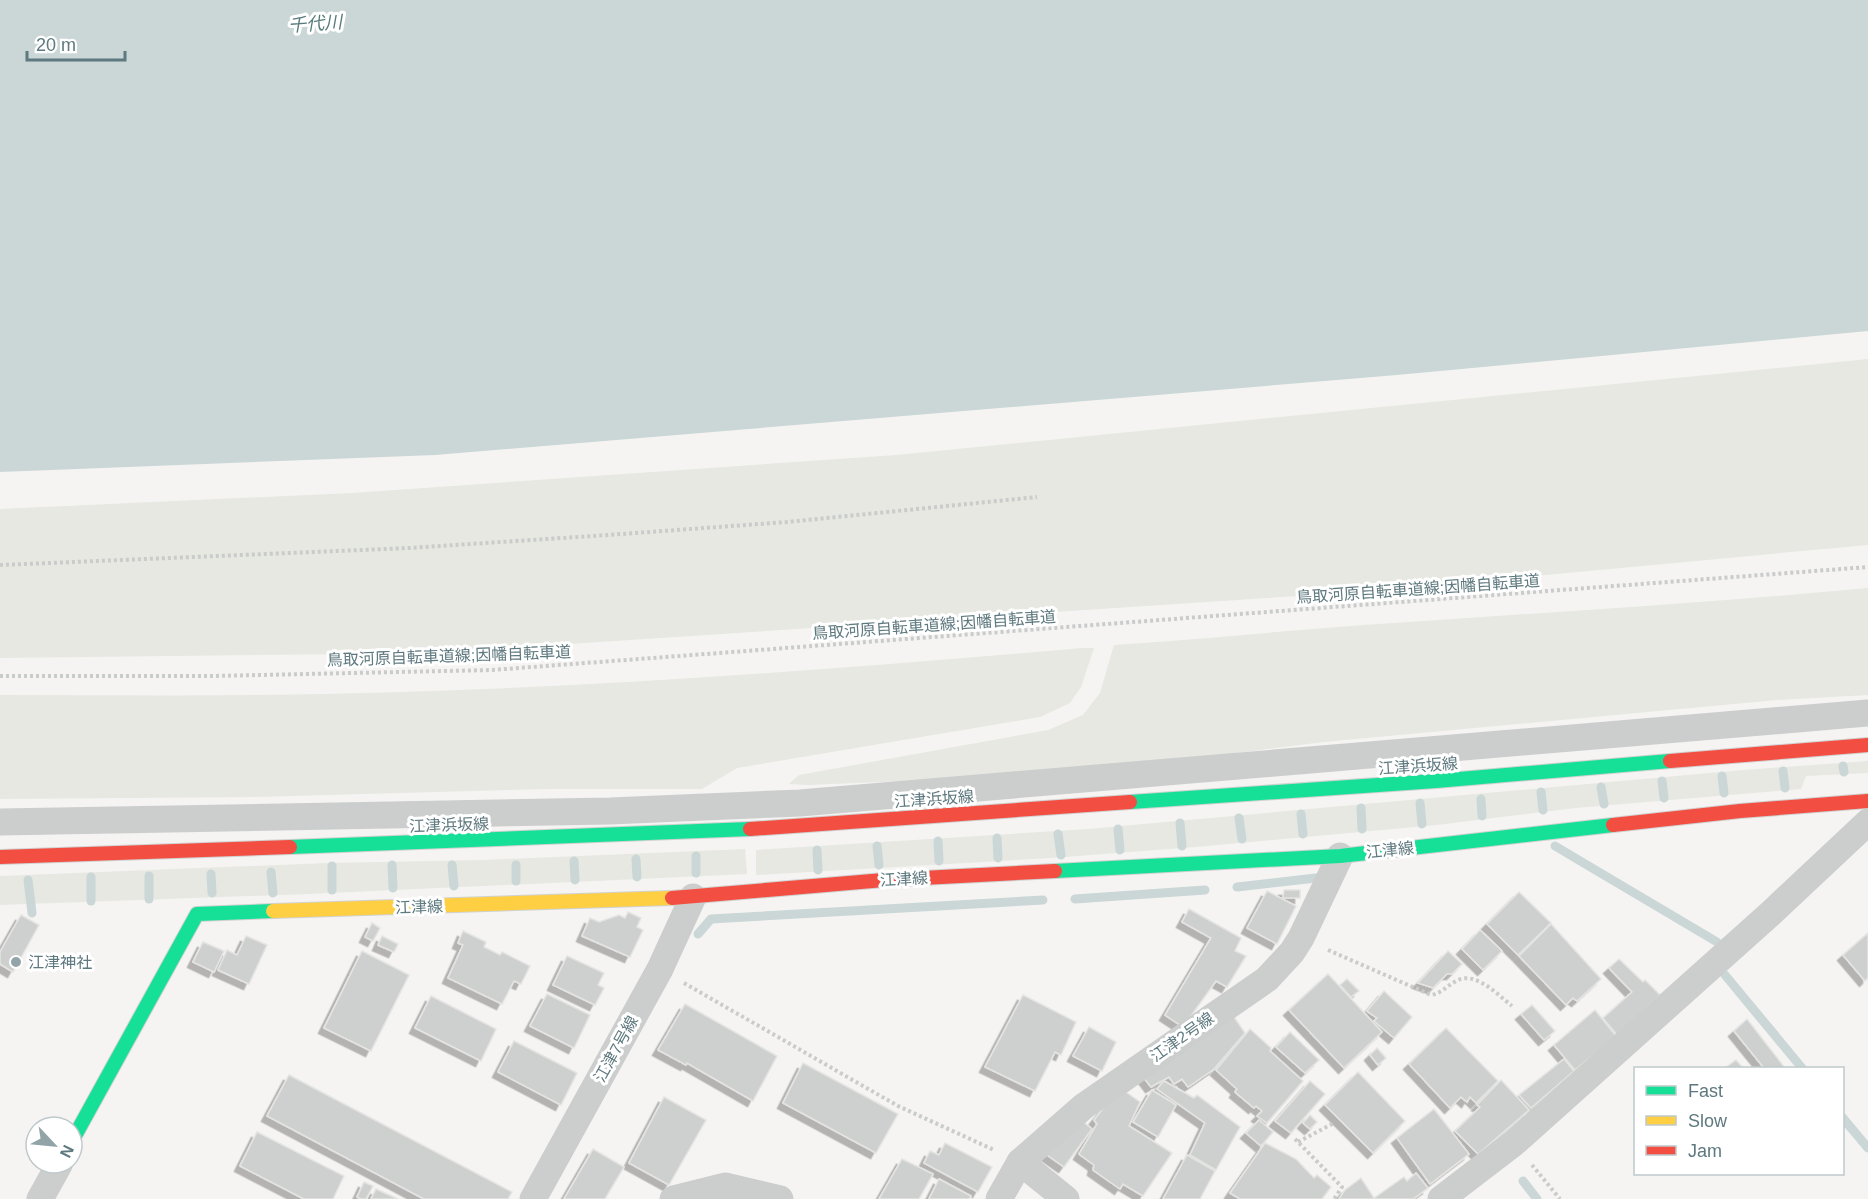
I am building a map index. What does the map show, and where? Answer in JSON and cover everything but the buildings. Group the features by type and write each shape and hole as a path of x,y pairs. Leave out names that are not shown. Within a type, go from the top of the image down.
{"street":[{"path":"0,822 598,812 800,803 1868,713"},
{"name":"江津浜坂線","path":"0,857 702,832 1436,781 1868,745"},
{"name":"江津線","path":"84,1119 197,914 693,897 884,880 1340,856 1740,811 1868,801"},
{"path":"1441,1199 1514,1143 1770,914 1868,822"},
{"name":"江津2号線","path":"999,1199 1020,1162 1084,1106 1267,979 1292,952 1301,938 1340,856"},
{"name":"江津7号線","path":"533,1199 660,969 693,897"},
{"path":"1020,1162 1066,1199"},
{"path":"40,1199 53,1175"},
{"path":"673,1199 725,1186 780,1199"}],"path":[{"path":"0,566 398,548 608,535 787,522 1037,497"},
{"name":"鳥取河原自転車道線;因幡自転車道","path":"0,676 213,676 492,670 1868,567"},
{"path":"1301,938 1421,992 1437,994 1457,980 1469,978 1487,987 1512,1005"},
{"path":"660,969 898,1106 1020,1162"},
{"path":"1334,1123 1296,1140 1342,1187 1334,1199"},
{"path":"1514,1143 1560,1199"}],"shaded area":[{"path":"1868,359 1868,545 1373,591 433,653 0,658 0,509 352,493 896,455"},
{"path":"1868,588 1868,695 1777,700 1324,742 1197,758 951,779 789,784 799,775 1048,730 1083,715 1100,693 1114,645"},
{"path":"1094,648 1081,687 1070,703 1040,717 737,768 702,789 549,789 255,797 0,799 0,695 261,695 466,690 775,673"},
{"path":"1868,761 1868,773 1806,776 1801,789 1576,808 1437,825 1196,847 756,875 756,850 1088,829 1743,770"},
{"path":"745,849 747,874 0,905 0,876"}],"water":[{"name":"千代川","path":"0,0 1868,0 1868,331 1397,375 435,455 0,472"}],"waterway":[{"path":"1843,766 1844,772"},
{"path":"1783,771 1785,788"},
{"path":"1722,776 1724,793"},
{"path":"1662,781 1664,798"},
{"path":"1601,787 1604,804"},
{"path":"1541,792 1543,810"},
{"path":"1481,799 1482,816"},
{"path":"1420,803 1422,824"},
{"path":"1361,808 1362,829"},
{"path":"1301,814 1303,834"},
{"path":"1239,818 1242,839"},
{"path":"1180,823 1182,846"},
{"path":"1118,829 1120,850"},
{"path":"1058,834 1061,855"},
{"path":"997,838 998,858"},
{"path":"938,841 939,861"},
{"path":"877,846 879,865"},
{"path":"1555,846 1717,942"},
{"path":"817,850 818,870"},
{"path":"696,856 696,873"},
{"path":"636,859 637,877"},
{"path":"574,861 575,880"},
{"path":"392,865 393,888"},
{"path":"452,865 454,886"},
{"path":"516,865 516,881"},
{"path":"332,866 332,890"},
{"path":"271,872 273,893"},
{"path":"211,874 212,893"},
{"path":"149,876 149,899"},
{"path":"91,877 91,901"},
{"path":"1237,887 1316,878"},
{"path":"28,880 32,913"},
{"path":"1075,899 1205,890"},
{"path":"698,934 711,919 1043,900"},
{"path":"1725,975 1801,1067"},
{"path":"1844,1119 1868,1148"},
{"path":"1523,1181 1537,1199"}],"traffic: fast":[{"path":"1130,802 1436,781 1670,761"},
{"path":"1055,871 1340,856 1613,825"},
{"path":"290,847 750,829"},
{"path":"84,1119 197,914 273,911"}],"traffic: slow":[{"path":"273,911 672,898"}],"traffic: jam":[{"path":"1670,761 1868,745"},
{"path":"1613,825 1740,811 1868,801"},
{"path":"750,829 1130,802"},
{"path":"0,857 290,847"},
{"path":"672,898 884,880 1055,871"}],"place":[{"name":"江津神社","path":"16,962"}]}
